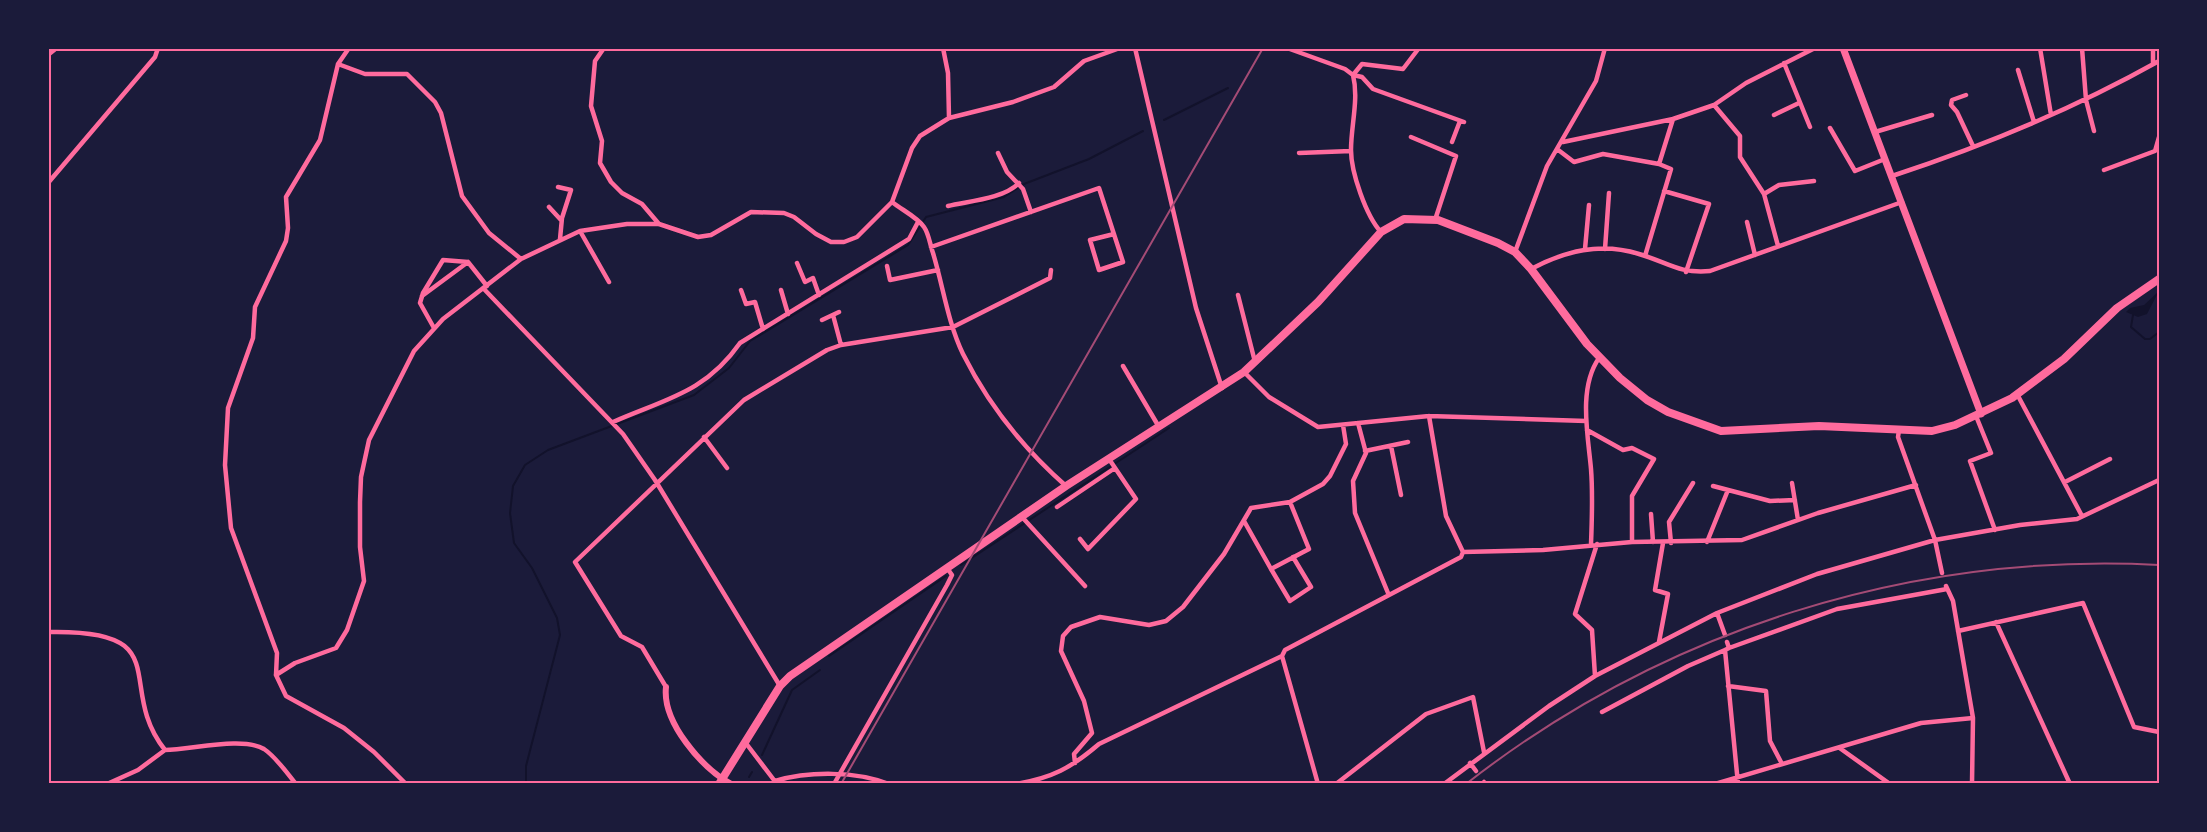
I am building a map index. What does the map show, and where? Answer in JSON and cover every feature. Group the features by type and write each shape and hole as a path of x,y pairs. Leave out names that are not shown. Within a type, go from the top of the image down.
{"highway":[{"path":"48,52 53,48"}],"main road":[{"path":"1843,48 1902,202 1979,415"},
{"path":"721,782 780,686 947,567 1025,520 1066,486 1113,464 1159,426 1222,389 1255,363 1318,302 1381,232 1404,219 1436,220 1498,243 1515,252 1599,358 1647,400 1668,412 1721,431 1819,426 1932,431 1979,415 2017,394 2064,359 2117,308 2159,279"}],"street":[{"path":"48,183 155,57 159,48"},
{"path":"349,48 338,64 320,140 286,197 288,228 286,241 255,307 253,338 234,389 225,424 225,465 231,528 277,653 276,675 286,696 344,728 374,752 406,784"},
{"path":"604,48 596,61 591,106 602,141 600,163 611,182 642,204 659,224"},
{"path":"943,48 948,73 949,118"},
{"path":"276,675 295,663 336,648 347,630 364,581 360,548 360,502 361,477 369,440 414,351 434,328 521,259 580,231 627,224 659,224 698,237 711,235 751,212 784,213 795,217 816,234 831,242 844,242 857,237 892,202 912,148 920,136 949,118 1013,102 1054,87 1084,61 1120,48"},
{"path":"1135,48 1196,308 1222,389"},
{"path":"1287,48 1362,77 1373,89 1462,122 1452,142"},
{"path":"1353,75 1362,64 1403,69 1419,48"},
{"path":"1515,252 1547,166 1563,142 1596,81 1605,48"},
{"path":"1563,142 1673,119 1714,105 1746,82 1815,48"},
{"path":"2040,48 2051,115"},
{"path":"2082,48 2086,100 2094,131"},
{"path":"2153,48 2153,64"},
{"path":"1892,176 1941,160 2086,100 2159,61"},
{"path":"1784,63 1810,127"},
{"path":"338,64 365,74 407,74 435,102 441,113 462,196 489,233 521,259"},
{"path":"2018,70 2034,122"},
{"path":"1353,75 1356,86 1351,152 1370,221 1381,232"},
{"path":"1966,95 1952,100 1951,105 1957,112 1973,146"},
{"path":"1774,115 1799,103"},
{"path":"1714,105 1740,136 1740,157 1764,194 1778,246"},
{"path":"1875,132 1932,116"},
{"path":"1659,164 1673,119"},
{"path":"1830,128 1855,171 1885,159"},
{"path":"1411,137 1455,156 1436,220"},
{"path":"2104,170 2155,150 2159,137"},
{"path":"1557,149 1574,162 1603,154 1659,164 1671,169 1645,256"},
{"path":"1299,153 1351,152"},
{"path":"998,153 1007,172 1020,186 1031,212"},
{"path":"1764,194 1779,185 1814,181"},
{"path":"948,206 999,194 1020,186"},
{"path":"558,187 571,190 562,220 560,240"},
{"path":"931,247 1099,188 1124,261 1099,270 1090,240 1114,234"},
{"path":"1664,191 1709,204 1686,272"},
{"path":"1605,249 1609,193"},
{"path":"892,202 925,228 963,354 1010,428 1041,464 1066,486"},
{"path":"1531,270 1555,256 1585,249 1605,249 1645,256 1686,272 1710,271 1902,202"},
{"path":"1585,249 1589,205"},
{"path":"549,207 562,220"},
{"path":"1747,222 1755,255"},
{"path":"616,425 694,389 726,363 740,344 909,240 919,223"},
{"path":"638,225 643,232"},
{"path":"580,231 609,282"},
{"path":"434,328 420,303 422,297 443,260 468,262"},
{"path":"468,262 485,287 616,425 656,483 780,686"},
{"path":"422,297 468,262"},
{"path":"797,263 805,282 813,278 819,295"},
{"path":"887,266 890,280 938,270"},
{"path":"731,784 721,782 702,762 680,731 666,706 666,687 642,647 621,636 575,562 744,400 827,350 841,345 953,327 1050,278 1051,270"},
{"path":"741,290 746,304 755,302 763,329"},
{"path":"781,290 788,314"},
{"path":"1238,294 1255,363"},
{"path":"822,320 839,312"},
{"path":"833,315 841,345"},
{"path":"1595,676 1592,630 1575,614 1594,544 1591,469 1586,421 1589,386 1599,358"},
{"path":"1123,366 1159,426"},
{"path":"1244,372 1269,397 1318,428 1429,416 1586,421"},
{"path":"2017,394 2082,516"},
{"path":"1979,415 1991,453 1970,461 1995,530"},
{"path":"1429,416 1446,516 1463,552"},
{"path":"1358,423 1365,451 1353,481 1356,513 1388,594"},
{"path":"1075,763 1074,754 1092,734 1084,701 1061,651 1063,636 1071,627 1100,617 1149,625 1167,621 1183,608 1224,554 1251,508 1290,502 1323,484 1330,476 1346,444 1343,425"},
{"path":"1587,430 1623,450 1632,448 1654,459 1632,495 1632,542"},
{"path":"1899,430 1898,437 1935,540 1942,573"},
{"path":"704,437 727,468"},
{"path":"1365,451 1408,442"},
{"path":"1391,446 1401,495"},
{"path":"2065,482 2110,459"},
{"path":"1057,507 1113,464 1136,500 1088,549 1080,539"},
{"path":"1444,784 1484,752 1595,676 1717,613 1817,573 1935,540 2082,516 2159,480"},
{"path":"1671,543 1669,522 1693,483"},
{"path":"1792,483 1798,520"},
{"path":"1463,552 1543,550 1632,542 1742,540 1798,520 1916,485"},
{"path":"1713,486 1770,501 1795,500"},
{"path":"1707,542 1728,490"},
{"path":"1271,569 1309,549 1290,502"},
{"path":"1651,514 1653,542"},
{"path":"1025,520 1085,585"},
{"path":"1244,521 1290,601 1311,587 1293,557"},
{"path":"1659,642 1668,594 1655,590 1663,543"},
{"path":"1016,784 1054,776 1099,744 1282,656 1285,650 1461,557 1463,552"},
{"path":"834,784 947,585 952,575 947,567"},
{"path":"1602,712 1727,647 1837,609 1888,598 1906,598 1947,587 1953,601 1973,718 1972,784"},
{"path":"1958,631 2083,603 2134,727 2159,732"},
{"path":"1717,613 1725,635"},
{"path":"1996,622 2070,784"},
{"path":"48,632 75,632 102,636 116,641 134,654 139,666 147,718 152,734 165,750"},
{"path":"1727,647 1728,686 1738,784"},
{"path":"1282,656 1318,784"},
{"path":"1728,686 1766,691 1770,741 1781,762"},
{"path":"1336,784 1426,714 1473,697 1484,752"},
{"path":"1715,784 1781,762 1841,748 1921,723 1973,718"},
{"path":"745,742 776,782 839,776 867,777 889,784"},
{"path":"107,784 138,770 165,750 227,745 257,746 267,751 296,784"},
{"path":"1841,748 1890,784"},
{"path":"1470,763 1476,771"}],"shaded area":[{"path":"2159,291 2147,314 2138,317 2126,312 2130,308 2144,305"}],"waterway":[{"path":"1164,120 1228,88"},
{"path":"526,784 526,766 560,635 557,618 532,568 514,543 510,513 513,486 525,465 548,450 694,395 729,368 750,341 908,245 926,217 1004,197 1024,184 1089,159 1143,131"},
{"path":"2133,315 2131,327 2145,339 2150,339 2159,332"},
{"path":"961,565 1169,428"},
{"path":"829,656 946,576"},
{"path":"762,755 792,690 820,670"},
{"path":"749,777 752,772"}],"railway":[{"path":"841,784 1263,48"},
{"path":"1466,784 1542,730 1622,683 1706,644 1793,612 1882,588 1973,572 2066,564 2159,565"}]}
